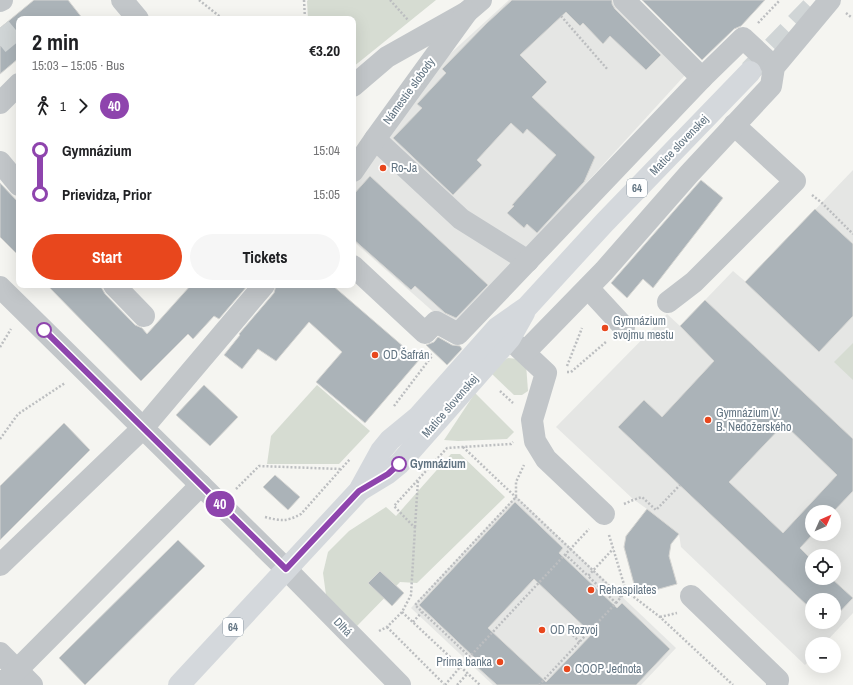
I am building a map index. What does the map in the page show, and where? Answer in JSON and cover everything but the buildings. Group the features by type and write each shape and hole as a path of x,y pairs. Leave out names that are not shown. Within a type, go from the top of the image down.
{"main road":[{"name":"Matice slovenskej","path":"179,685 359,491 381,450 390,440 418,417 498,328 527,306 605,222 750,72"},
{"name":"Matice slovenskej","path":"359,491 388,474 399,464 517,345 527,306"}],"street":[{"path":"122,0 135,16"},
{"path":"624,0 702,78"},
{"path":"604,514 546,459 534,441 532,420 546,373 517,345 591,291 604,271 689,174 771,86 778,62 830,0"},
{"name":"Námestie slobody","path":"356,83 387,57 474,6"},
{"name":"Námestie slobody","path":"356,166 375,138 474,6"},
{"path":"356,269 425,333 436,322 458,334 702,78 743,38 778,62"},
{"path":"0,103 16,87"},
{"path":"668,302 694,282 795,181 734,125"},
{"path":"375,138 461,219 528,261"},
{"path":"0,162 16,181"},
{"name":"Dlhá","path":"0,287 286,569 400,685"},
{"path":"117,288 144,316"},
{"path":"0,565 143,428 261,288"},
{"path":"591,291 624,327"},
{"path":"5,679 201,485"},
{"path":"691,596 778,680 777,685"},
{"path":"0,652 5,679"},
{"path":"5,679 32,685"}],"path":[{"path":"199,0 219,16"},
{"path":"304,0 305,16"},
{"path":"743,38 780,0"},
{"path":"847,14 851,17"},
{"path":"561,16 608,70"},
{"path":"795,181 821,202 853,234"},
{"path":"591,291 564,372 571,372 624,327"},
{"path":"394,407 432,356 417,342 425,333"},
{"path":"0,439 18,414 85,371"},
{"path":"415,528 394,506 447,448 511,444 515,439"},
{"path":"462,447 621,597"},
{"path":"263,516 279,521 290,520 300,514 355,453"},
{"path":"221,505 259,466 340,470"},
{"path":"358,642 387,627 402,612 411,595 418,480"},
{"path":"445,685 461,666 604,514 642,497 656,510 680,485"},
{"path":"470,657 415,605 516,498"},
{"path":"588,576 614,549"},
{"path":"445,685 566,555 616,603 538,685"},
{"path":"615,556 626,591 660,617 733,685"},
{"path":"538,685 626,591"},
{"path":"402,612 480,685"},
{"path":"413,622 422,612"},
{"path":"580,642 566,629 571,624 584,636"},
{"path":"387,627 445,685"},
{"path":"457,685 468,673"}],"shaded area":[{"path":"436,0 356,65 356,16 308,16 307,1"},
{"path":"509,0 610,0 686,74 453,329 356,244 356,181 429,73"},
{"name":"Gymnázium V. B. Nedožerského","path":"853,170 853,613 841,626 841,593 805,593 805,629 838,629 831,637 805,637 805,665 681,547 679,534 633,499 556,427 667,314 680,326 733,271 746,282"},
{"path":"853,343 853,380 834,362"},
{"path":"508,358 518,359 526,364 528,391 522,395 514,395 492,374 498,364"},
{"path":"317,385 370,431 339,464 267,464 271,436"},
{"path":"475,393 514,432 507,439 458,441 444,440"},
{"path":"451,454 460,454 505,497 417,583 400,582 357,626 326,595 323,573 328,552 349,531 386,507 396,516"},
{"path":"516,496 676,648 641,685 493,685 411,608"}],"tunnel":[{"path":"750,71 817,2"},
{"path":"0,28 16,47"}],"bus line":[{"name":"40","path":"44,330 286,569 359,491 388,474 399,464"}],"place":[{"name":"Ro-Ja","path":"383,168"},
{"name":"Gymnázium svojmu mestu","path":"605,328"},
{"name":"OD Šafrán","path":"375,355"},
{"name":"Gymnázium V. B. Nedožerského","path":"708,420"},
{"name":"Gymnázium","path":"399,464"},
{"name":"Rehaspilates","path":"591,590"},
{"name":"OD Rozvoj","path":"542,630"},
{"name":"Prima banka","path":"500,662"},
{"name":"COOP Jednota","path":"567,669"}]}
